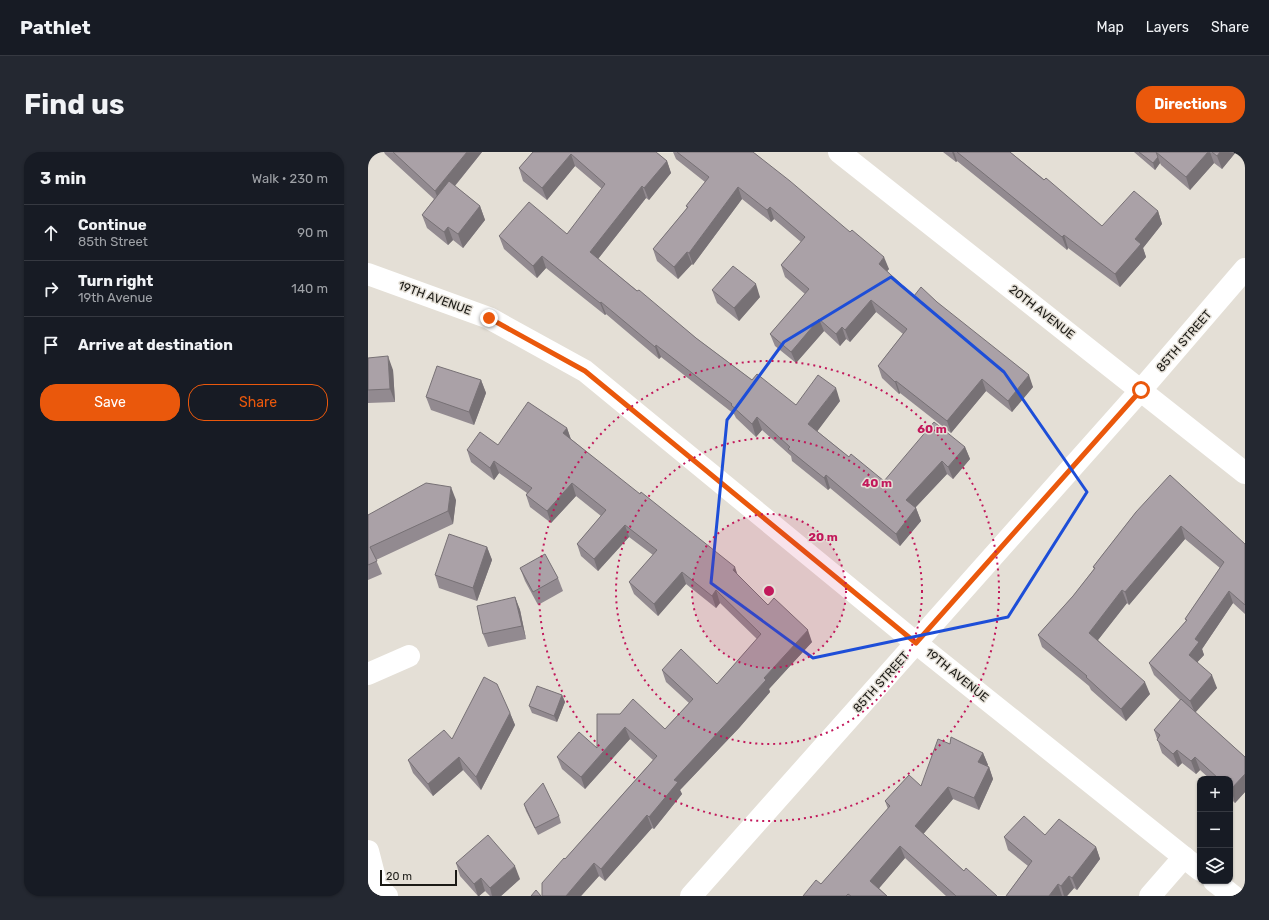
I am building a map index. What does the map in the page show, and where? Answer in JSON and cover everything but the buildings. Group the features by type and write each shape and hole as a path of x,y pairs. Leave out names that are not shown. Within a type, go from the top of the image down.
{"street":[{"name":"20TH AVENUE","path":"839,152 1245,473"},
{"name":"85TH STREET","path":"691,896 1141,390 1245,269"},
{"name":"19TH AVENUE","path":"368,274 489,318 585,371 916,643 1192,863"},
{"path":"368,674 409,656"},
{"path":"368,851 377,886 387,896"},
{"path":"1150,896 1192,863"},
{"path":"1218,884 1233,896"}],"highlighted area":[{"path":"891,277 1004,372 1087,492 1008,617 813,658 711,583 727,420 784,342"}],"route":[{"path":"489,318 585,371 916,643 1141,390"}]}
